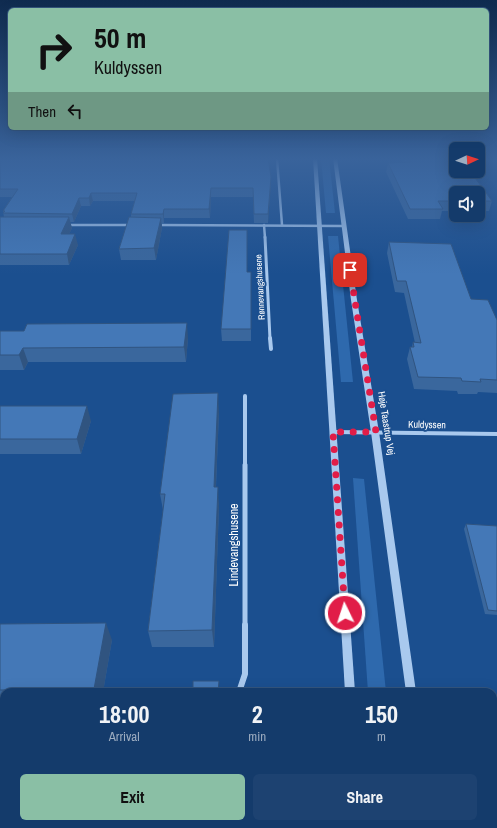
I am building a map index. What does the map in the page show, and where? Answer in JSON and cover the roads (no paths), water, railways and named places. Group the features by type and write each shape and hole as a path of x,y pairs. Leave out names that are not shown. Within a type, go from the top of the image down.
{"street":[{"path":"280,197 282,225"},
{"path":"317,197 350,688"},
{"name":"Høje Taastrup Vej","path":"340,197 376,432 410,688"},
{"path":"62,225 140,225"},
{"path":"156,225 344,226"},
{"name":"Rønnevangshusene","path":"264,225 271,349"},
{"name":"Lindevangshusene","path":"240,688 245,674 245,396"},
{"name":"Kuldyssen","path":"333,432 497,434"}]}
